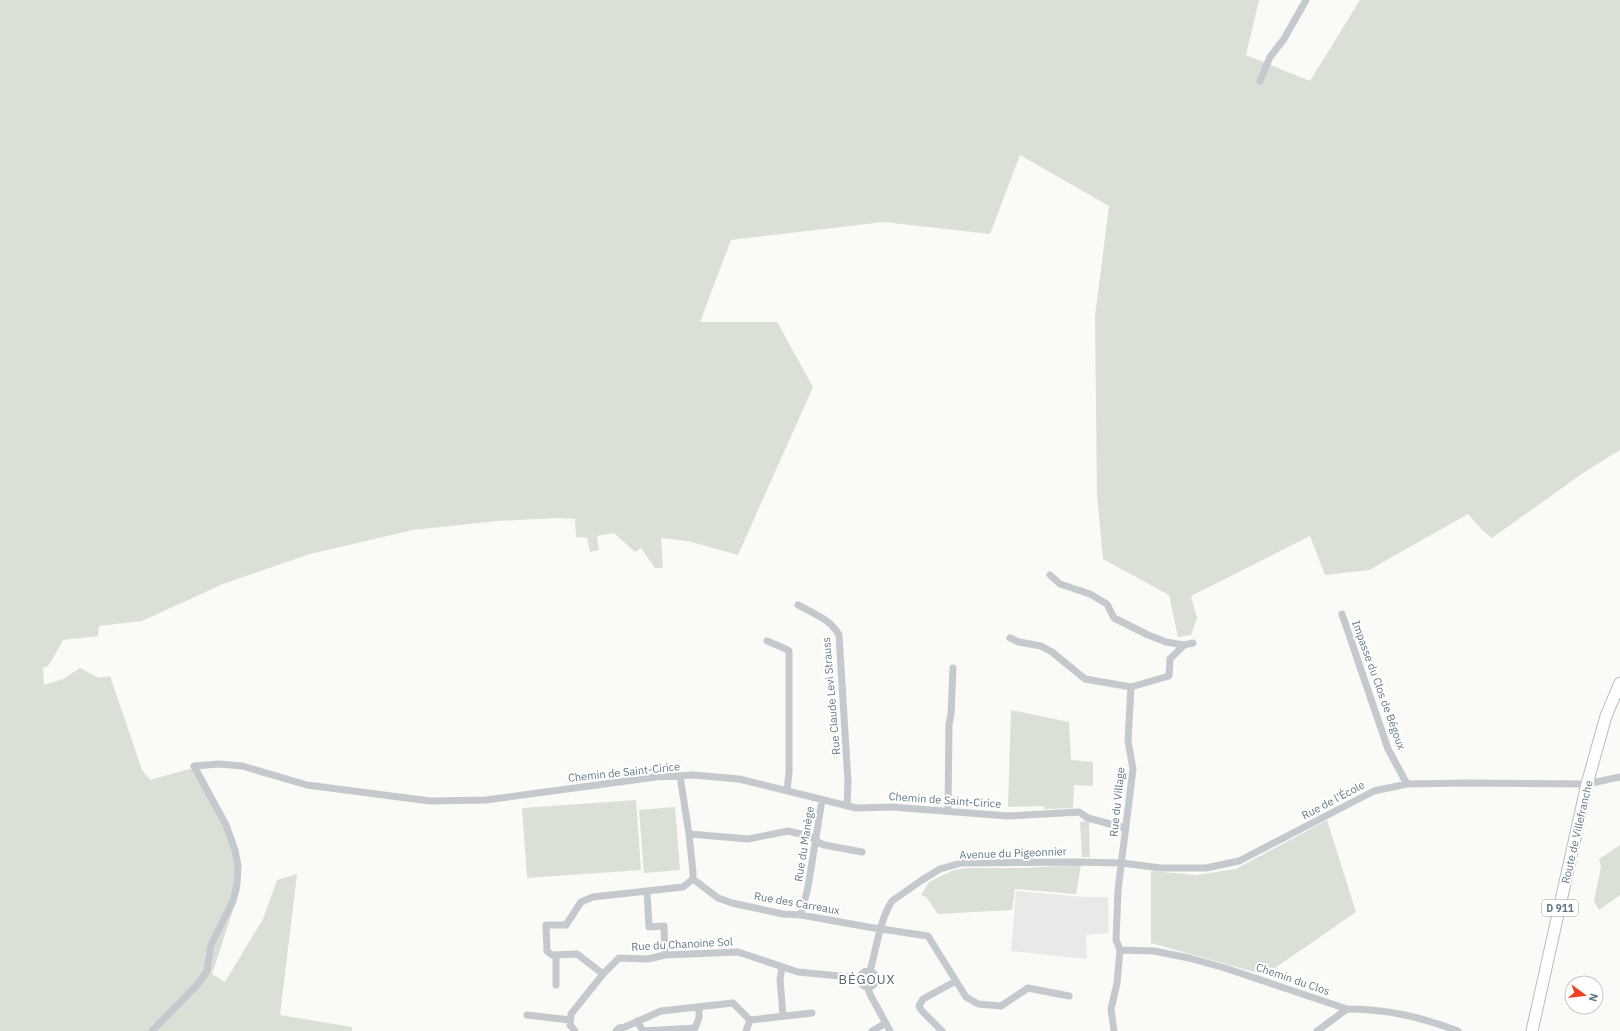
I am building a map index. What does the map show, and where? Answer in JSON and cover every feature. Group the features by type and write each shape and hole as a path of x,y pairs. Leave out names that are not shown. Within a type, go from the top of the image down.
{"main road":[{"name":"Route de Villefranche","path":"1532,1031 1587,784 1606,716 1620,683"}],"street":[{"path":"1260,81 1270,57 1284,38 1306,0"},
{"path":"1050,575 1060,584 1090,594 1107,604 1114,618 1148,635 1166,642 1184,645 1193,643"},
{"name":"Rue Claude Levi Strauss","path":"798,605 825,620 835,628 839,635 848,782 848,806"},
{"name":"Impasse du Clos de Bégoux","path":"1342,614 1388,749 1407,784"},
{"path":"1010,638 1019,642 1041,646 1052,652 1085,679 1131,687 1169,676 1170,659 1184,645"},
{"path":"767,641 789,651 789,773 787,790"},
{"path":"948,811 949,724 951,715 953,668"},
{"name":"Rue du Village","path":"1114,1031 1111,1009 1117,982 1120,950 1116,940 1118,890 1132,769 1128,741 1131,687"},
{"name":"Chemin de Saint-Cirice","path":"152,1031 198,984 207,971 211,945 232,901 236,884 238,866 235,850 226,825 194,766 219,764 242,766 307,785 430,801 486,800 656,777 716,776 738,779 787,790 856,808 892,807 1008,816 1079,812 1088,818 1125,828"},
{"path":"603,974 577,954 552,955 547,951 546,925 566,925 580,902 593,897 683,887 692,879 694,872 680,776"},
{"name":"Rue de l'École","path":"1122,863 1161,868 1206,868 1239,861 1374,791 1407,784 1468,782 1587,784 1620,777"},
{"name":"Rue du Manège","path":"801,915 808,887 822,800"},
{"path":"689,834 748,839 788,831 805,835 824,845 862,852"},
{"name":"Avenue du Pigeonnier","path":"870,971 882,928 892,901 940,869 961,864 1079,862 1122,863"},
{"name":"Rue des Carreaux","path":"692,879 718,898 732,903 784,914 801,915 928,936 966,997 978,1004 985,1006 1001,1006 1028,988 1069,996"},
{"path":"647,891 649,927 664,926 665,955"},
{"name":"Chemin du Clos","path":"1120,950 1154,950 1175,954 1225,968 1347,1009 1361,1009 1410,1015 1432,1021 1458,1031"},
{"name":"Rue du Chanoine Sol","path":"570,1020 571,1014 603,974 619,958 648,958 665,955 738,952 798,972 860,978"},
{"path":"556,955 556,985"},
{"path":"782,967 780,979 783,1016"},
{"path":"867,987 874,984 876,980 874,973 870,971 863,972 860,982 863,986 867,987 870,996 890,1031"},
{"path":"942,1031 919,1006 923,999 956,981"},
{"path":"616,1031 619,1028 625,1027 661,1011 734,1003 750,1020"},
{"path":"637,1021 643,1031 695,1028 699,1018 699,1008"},
{"path":"1316,1031 1347,1009"},
{"path":"750,1020 812,1013"},
{"path":"527,1015 570,1020 570,1025 575,1031"},
{"path":"746,1031 750,1020"},
{"path":"872,1031 886,1023"}],"shaded area":[{"path":"0,0 1259,0 1246,55 1310,81 1360,0 1620,0 1620,450 1586,471 1492,538 1481,529 1468,514 1369,570 1325,575 1310,536 1191,596 1197,618 1191,635 1178,637 1169,595 1103,559 1097,494 1095,316 1109,206 1020,155 990,234 884,222 731,240 700,322 777,322 813,387 738,555 688,541 661,538 663,568 655,568 641,548 635,552 614,533 597,536 599,550 590,552 587,538 576,537 575,519 557,518 497,521 413,530 310,554 223,584 142,621 99,626 98,636 63,640 49,665 43,668 44,685 63,679 80,668 99,678 110,676 142,770 150,780 193,768 231,843 240,889 212,974 225,982 263,919 277,880 297,874 280,1015 352,1027 352,1031 0,1031"},
{"path":"1011,710 1069,722 1071,760 1093,762 1093,786 1074,785 1073,808 1044,809 1044,806 1008,807"},
{"path":"636,800 641,870 527,878 522,808"},
{"path":"675,807 680,870 644,873 639,810"},
{"path":"1327,820 1356,912 1265,975 1151,943 1151,871 1196,875 1236,869"},
{"path":"1089,821 1090,857 1082,857 1080,822"},
{"path":"1620,845 1620,895 1599,910 1594,901 1601,867 1599,859"},
{"path":"1081,865 1076,894 1015,889 1012,910 938,914 926,897 921,895 929,882 954,870 968,868 1023,868"},
{"path":"1016,891 1084,897 1108,897 1109,933 1086,935 1087,959 1011,951"}],"district":[{"name":"BÉGOUX","path":"867,979"}]}
